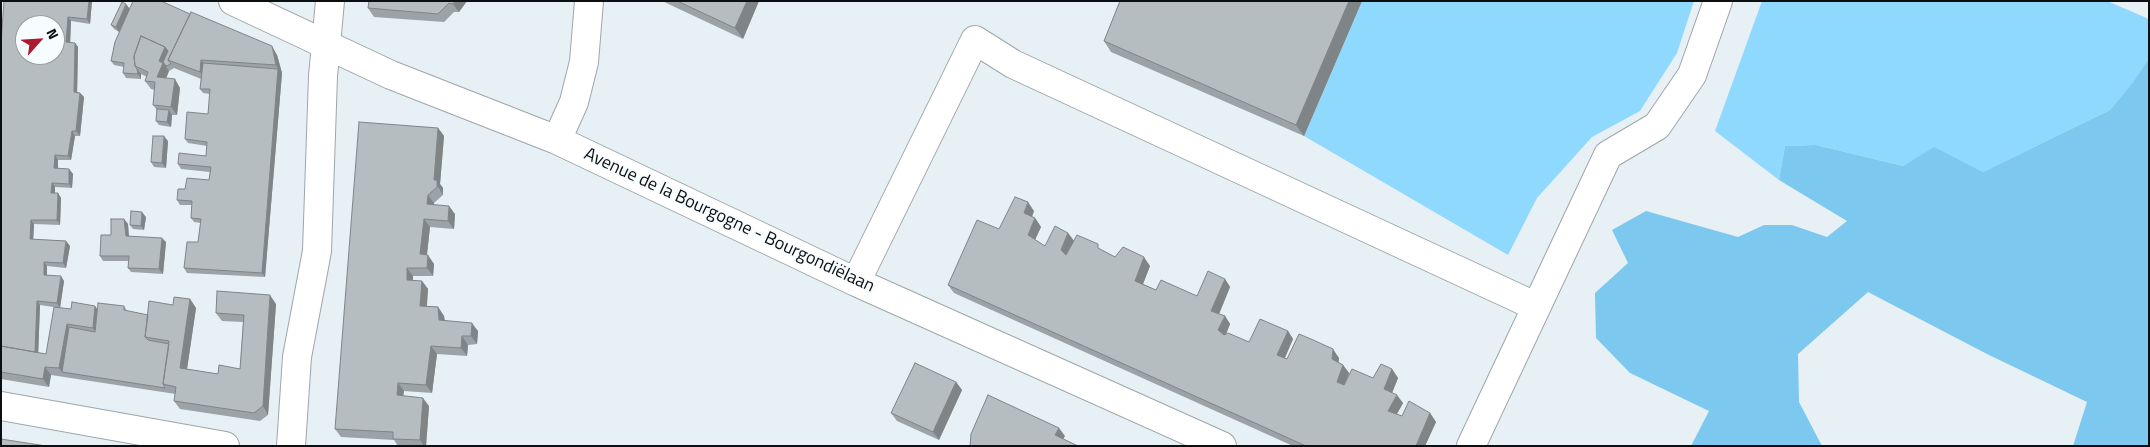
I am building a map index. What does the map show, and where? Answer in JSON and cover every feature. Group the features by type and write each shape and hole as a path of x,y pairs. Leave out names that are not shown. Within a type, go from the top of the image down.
{"street":[{"name":"Avenue de la Bourgogne - Bourgondiëlaan","path":"234,1 391,76 557,140 856,282 1222,446"},
{"path":"291,446 297,357 317,251 326,44 330,1"},
{"path":"557,140 574,102 584,62 589,1"},
{"path":"1471,446 1535,306 1608,155 1657,126 1692,75 1718,1"},
{"path":"856,282 975,40 1013,64 1535,306"},
{"path":"1,406 225,446"}],"shaded area":[{"path":"1362,1 1694,1 1677,53 1640,111 1592,137 1537,198 1508,255 1304,136"},
{"path":"1762,1 2107,1 2149,19 2149,58 2133,82 2110,110 1983,172 1934,148 1903,166 1816,145 1785,146 1779,180 1715,131"},
{"path":"2149,58 2149,446 2073,446 2087,402 1987,354 1868,292 1798,354 1799,402 1822,446 1691,446 1709,411 1630,373 1596,338 1595,293 1628,263 1612,230 1646,211 1738,237 1764,225 1792,225 1827,237 1847,221 1779,180 1785,146 1816,145 1903,166 1934,147 1983,172 2110,110 2133,82"}],"building":[{"path":"4,1 89,1 87,19 68,17 66,42 75,43 74,92 80,93 76,131 72,131 68,156 55,155 54,168 69,169 69,184 52,183 51,193 58,193 57,220 31,220 30,239 66,241 63,263 44,262 44,275 61,276 57,303 37,301 35,352 1,346 1,43"},
{"path":"133,1 161,1 190,14 168,60 171,64 166,66 163,62 168,51 165,47 141,36 134,56 138,74 123,73 124,63 111,61 115,42"},
{"path":"369,1 455,1 453,4 449,3 438,14 368,8"},
{"path":"677,1 747,1 735,28"},
{"path":"1120,1 1349,1 1296,125 1104,41"},
{"path":"122,2 126,4 116,27 111,25"},
{"path":"191,12 272,46 276,65 201,60 200,72 168,60"},
{"path":"141,36 165,47 159,61 163,63 157,77 175,79 171,107 153,105 155,82 145,81 148,72 135,66 134,56"},
{"path":"203,63 278,69 262,273 184,268 187,242 198,242 201,219 191,218 192,201 177,200 178,189 185,189 187,178 209,180 211,167 178,164 179,153 206,156 207,142 185,139 187,112 208,114 210,89 200,89"},
{"path":"157,109 169,110 167,122 156,121"},
{"path":"359,122 438,128 434,180 437,180 437,187 428,195 427,204 449,206 448,221 424,219 420,254 428,255 427,268 407,268 407,280 422,281 420,306 438,307 439,320 472,323 471,336 462,336 461,348 431,346 426,385 398,383 397,395 423,398 420,440 393,439 393,432 335,429"},
{"path":"153,136 164,136 162,163 151,162"},
{"path":"1015,197 1028,202 1024,213 1035,218 1028,235 1045,246 1055,226 1068,233 1061,250 1066,255 1077,235 1098,244 1098,248 1115,257 1123,247 1144,257 1135,281 1156,290 1161,280 1197,296 1208,271 1225,279 1211,311 1225,316 1218,330 1224,335 1228,333 1249,342 1260,319 1288,331 1277,355 1287,359 1299,334 1333,349 1332,359 1343,365 1337,382 1344,385 1352,369 1373,378 1381,364 1392,369 1384,389 1397,395 1388,411 1402,416 1409,401 1430,413 1416,446 1306,446 948,285 977,220 999,229"},
{"path":"131,211 142,212 141,226 130,225"},
{"path":"111,219 124,219 126,236 162,238 159,269 128,268 129,256 100,256 101,235 111,235"},
{"path":"217,291 270,295 263,406 254,413 174,401 176,387 163,384 169,341 145,337 149,301 173,305 174,297 190,299 180,368 218,374 219,365 240,369 244,315 216,313"},
{"path":"72,302 95,306 93,328 67,324 59,368 45,367 43,379 1,372 1,346 46,354 54,307 71,309"},
{"path":"98,303 124,306 124,310 148,315 145,337 148,340 169,344 163,384 165,388 62,372 69,327 95,332"},
{"path":"915,363 956,382 933,432 891,413"},
{"path":"988,395 1059,428 1055,435 1078,446 970,446 971,434"},
{"path":"1,439 46,446 1,446"}]}
